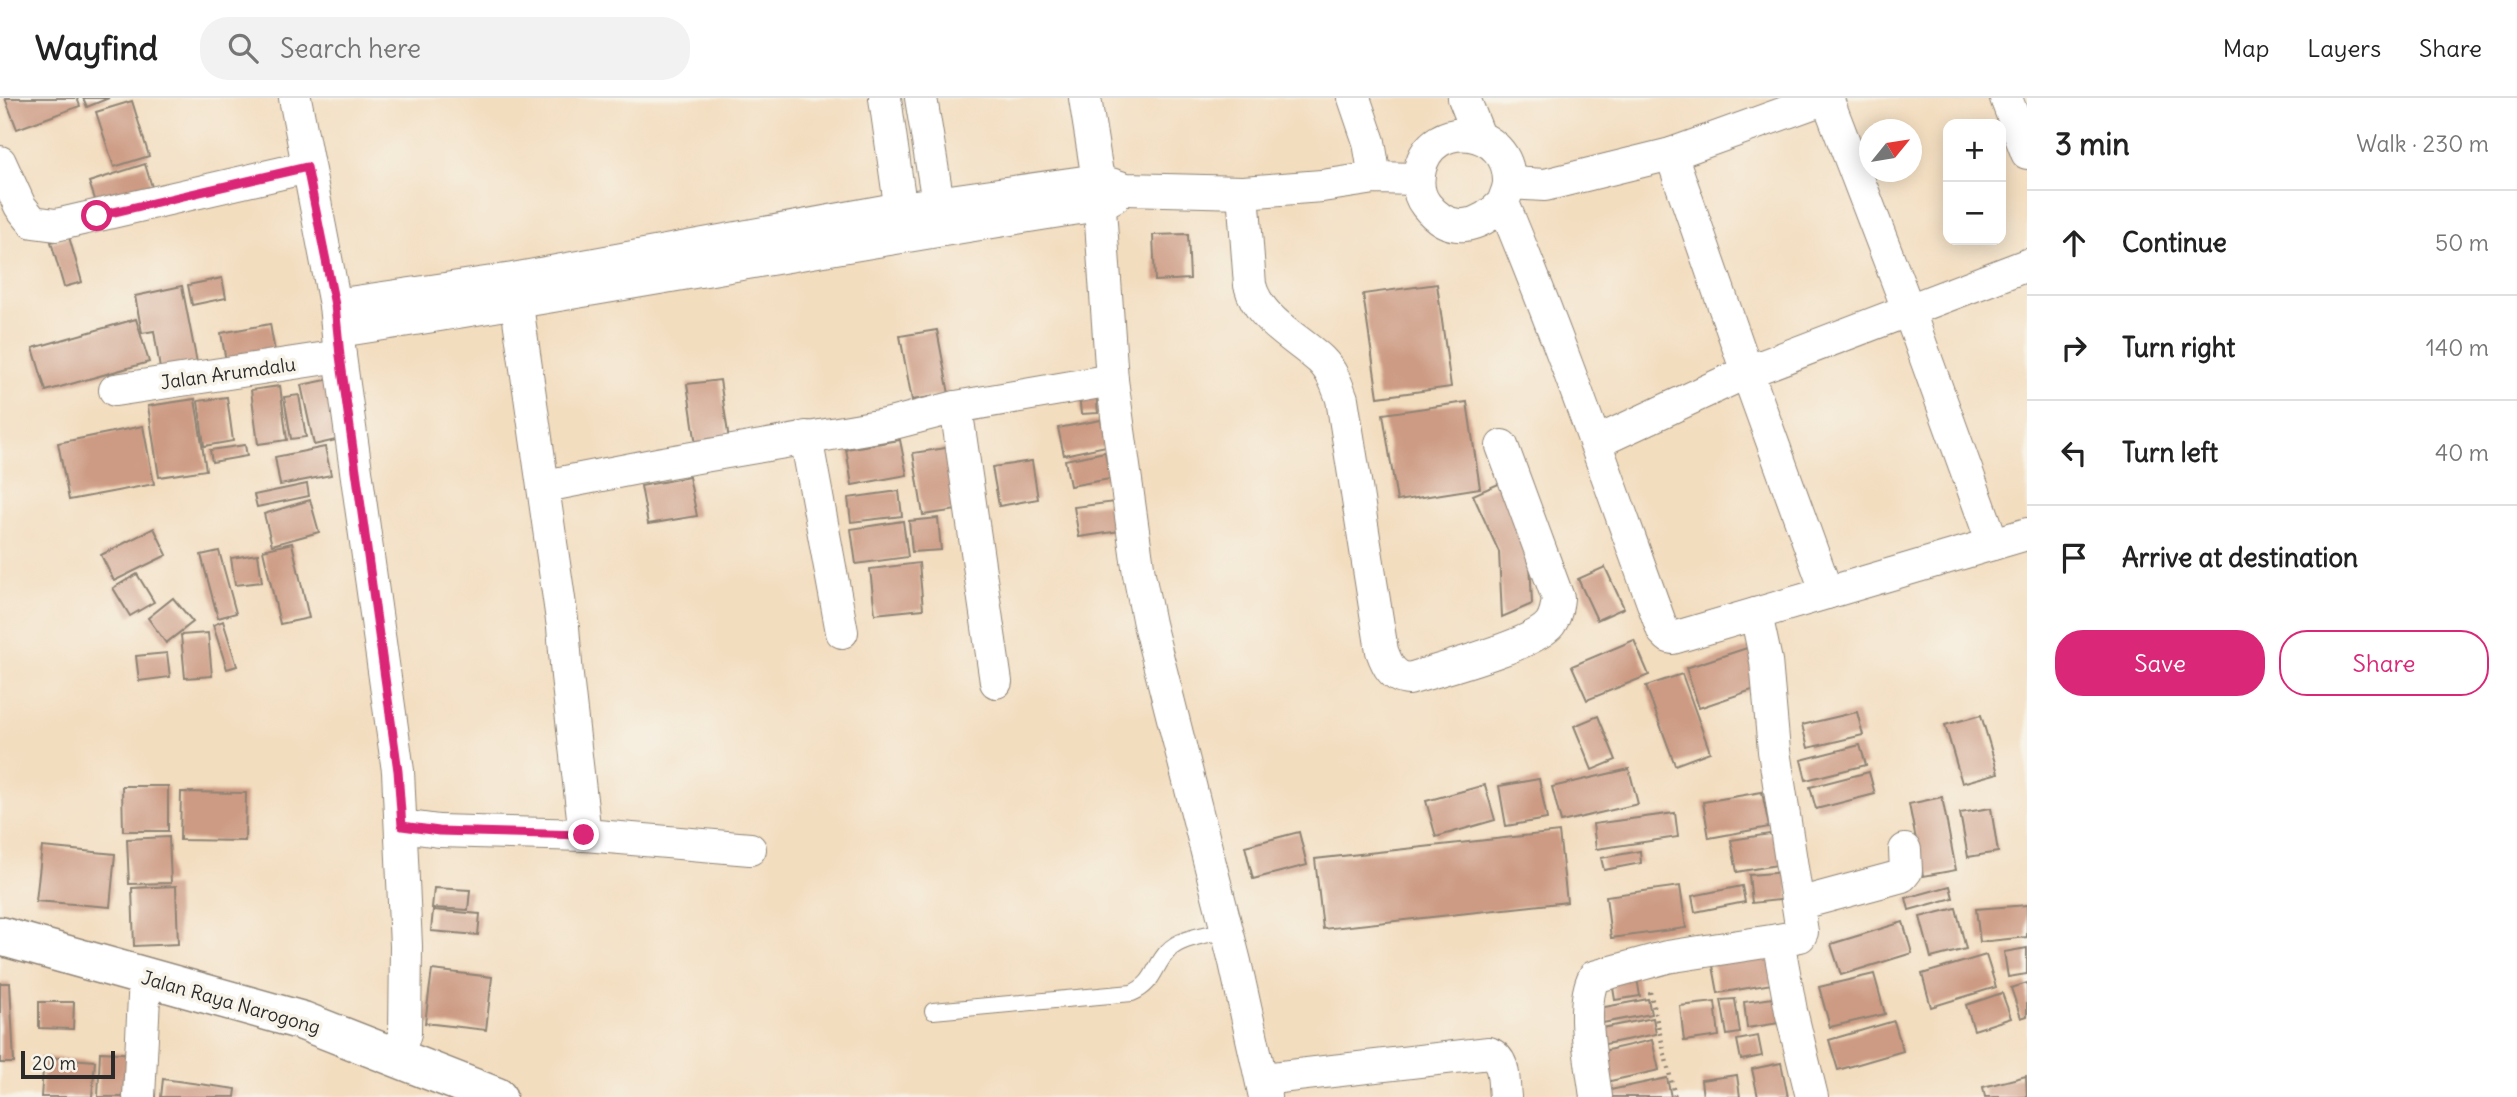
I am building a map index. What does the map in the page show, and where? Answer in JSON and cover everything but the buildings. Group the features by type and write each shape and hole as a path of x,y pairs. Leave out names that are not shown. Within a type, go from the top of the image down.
{"main road":[{"name":"Jalan Raya Narogong","path":"0,936 303,1021 497,1097"}],"street":[{"path":"295,98 338,331 398,771 406,946 405,1033 397,1059"},
{"path":"885,98 902,221"},
{"path":"921,98 940,215"},
{"path":"1084,98 1108,192 1112,380 1139,574 1264,1088 1489,1053 1498,1058 1502,1066 1505,1097"},
{"path":"1354,98 1369,142 1375,178"},
{"path":"1464,98 1479,136"},
{"path":"1993,544 1908,309 1827,98 1671,154 1506,193 1489,217 1471,225 1452,224 1434,215 1422,199 1417,179 1422,158 1436,142 1457,134 1479,136 1496,147 1506,163 1506,193 1663,631 1669,638 1679,637 2027,534"},
{"path":"2006,98 2027,153"},
{"path":"1671,154 1827,593"},
{"path":"0,162 20,206 33,222 56,225 307,167"},
{"name":"Jalan Arumdalu","path":"115,390 338,331 515,291 902,221 1108,192 1243,192 1322,186 1375,178 1417,179"},
{"path":"1243,192 1253,299 1279,326 1323,362 1335,379 1342,399 1382,651 1387,665 1402,678 1409,679 1511,647 1545,630 1554,617 1558,598 1502,446"},
{"path":"1595,443 1747,372 2027,265"},
{"path":"515,291 564,627 584,835"},
{"path":"544,486 890,424 957,407 1112,380"},
{"path":"957,407 996,682"},
{"path":"806,437 842,632"},
{"path":"1595,1097 1587,1010 1591,983 1597,975 1643,963 1802,934 1774,751 1766,661 1755,614"},
{"path":"402,826 439,831 584,835 750,849"},
{"path":"1798,904 1903,875 1906,869 1905,850"},
{"path":"1778,940 1791,1010 1812,1097"},
{"path":"139,1097 145,977"}],"lane":[{"path":"933,1012 1132,993 1143,988 1152,978 1167,952 1176,944 1226,930"}],"path":[{"path":"1643,963 1675,1097"}],"route":[{"path":"97,216 307,167 335,305 398,771 402,826 439,831 584,835"}]}
